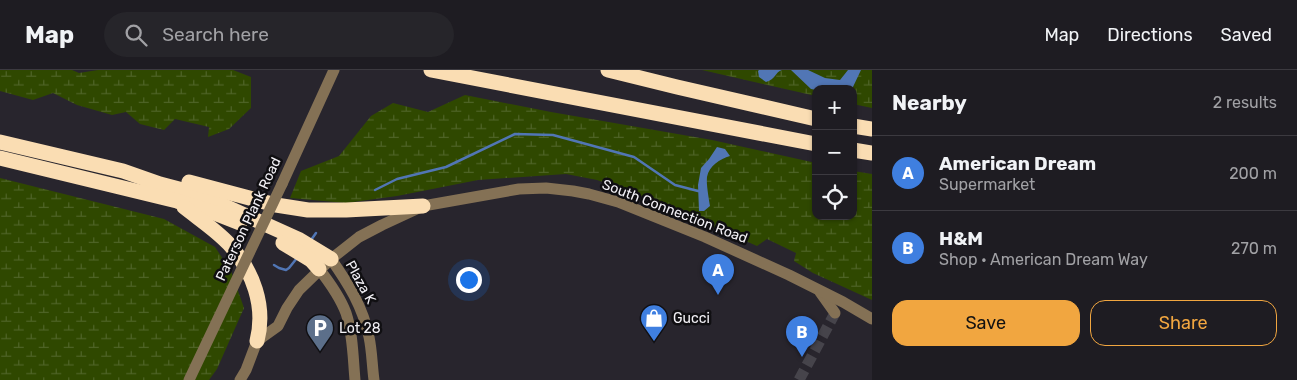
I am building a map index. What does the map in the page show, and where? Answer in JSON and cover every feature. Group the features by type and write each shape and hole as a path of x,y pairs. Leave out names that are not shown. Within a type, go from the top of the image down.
{"highway":[{"path":"430,70 812,143"},
{"path":"472,70 502,78 528,88"},
{"path":"608,70 812,117"},
{"path":"857,127 872,129"},
{"path":"0,142 123,171 160,184 198,194 295,244 318,259"},
{"path":"857,151 872,153"},
{"path":"0,158 177,202 225,217 295,244"},
{"path":"123,171 158,174 296,209 314,211 424,206"},
{"path":"177,202 222,238 244,265 256,289 260,305 261,324 257,341"}],"street":[{"name":"Paterson Plank Road","path":"189,380 333,73"},
{"name":"South Connection Road","path":"257,341 278,326 318,259 368,232 424,206 500,192 546,188 589,194 618,202 704,237 817,288 872,319"},
{"name":"Plaza K","path":"318,259 346,312 352,339 355,380"},
{"name":"Plaza K","path":"318,259 354,295 364,320 371,350 374,380"},
{"path":"817,288 835,313"},
{"path":"240,380 257,341"}],"green space":[{"path":"0,70 72,70 79,73 98,70 233,70 251,77 251,108 229,129 208,137 209,127 175,119 164,130 140,124 126,112 112,115 77,105 53,93 33,100 0,91"},
{"path":"702,70 872,70 872,108 857,105 857,85 812,85 812,95"},
{"path":"465,95 712,140 812,162 812,220 857,220 857,172 872,174 872,300 813,273 794,261 796,253 767,239 757,246 645,197 597,180 566,174 478,180 397,196 346,203 290,198 301,171 339,156 371,116 393,103 428,112"},
{"path":"0,178 164,219 215,247 231,271 244,308 217,369 209,380 0,380"}],"water":[{"path":"759,70 782,70 766,82 759,77"},
{"path":"791,70 808,70 825,78 840,80 848,70 861,70 854,85 812,85 811,89"},
{"path":"717,147 725,149 730,156 719,161 708,173 710,206 704,211 699,211 698,185 701,168"}],"waterway":[{"path":"375,190 397,179 446,167 515,134 553,135 634,157 675,185 699,191"},
{"path":"311,240 316,233"},
{"path":"274,265 286,270 297,258"}],"tunnel":[{"path":"799,380 835,313"}],"place":[{"name":"American Dream","path":"718,295"},
{"name":"Gucci","path":"654,342"},
{"name":"Lot 28","path":"320,352"},
{"name":"H&M","path":"802,357"}]}
